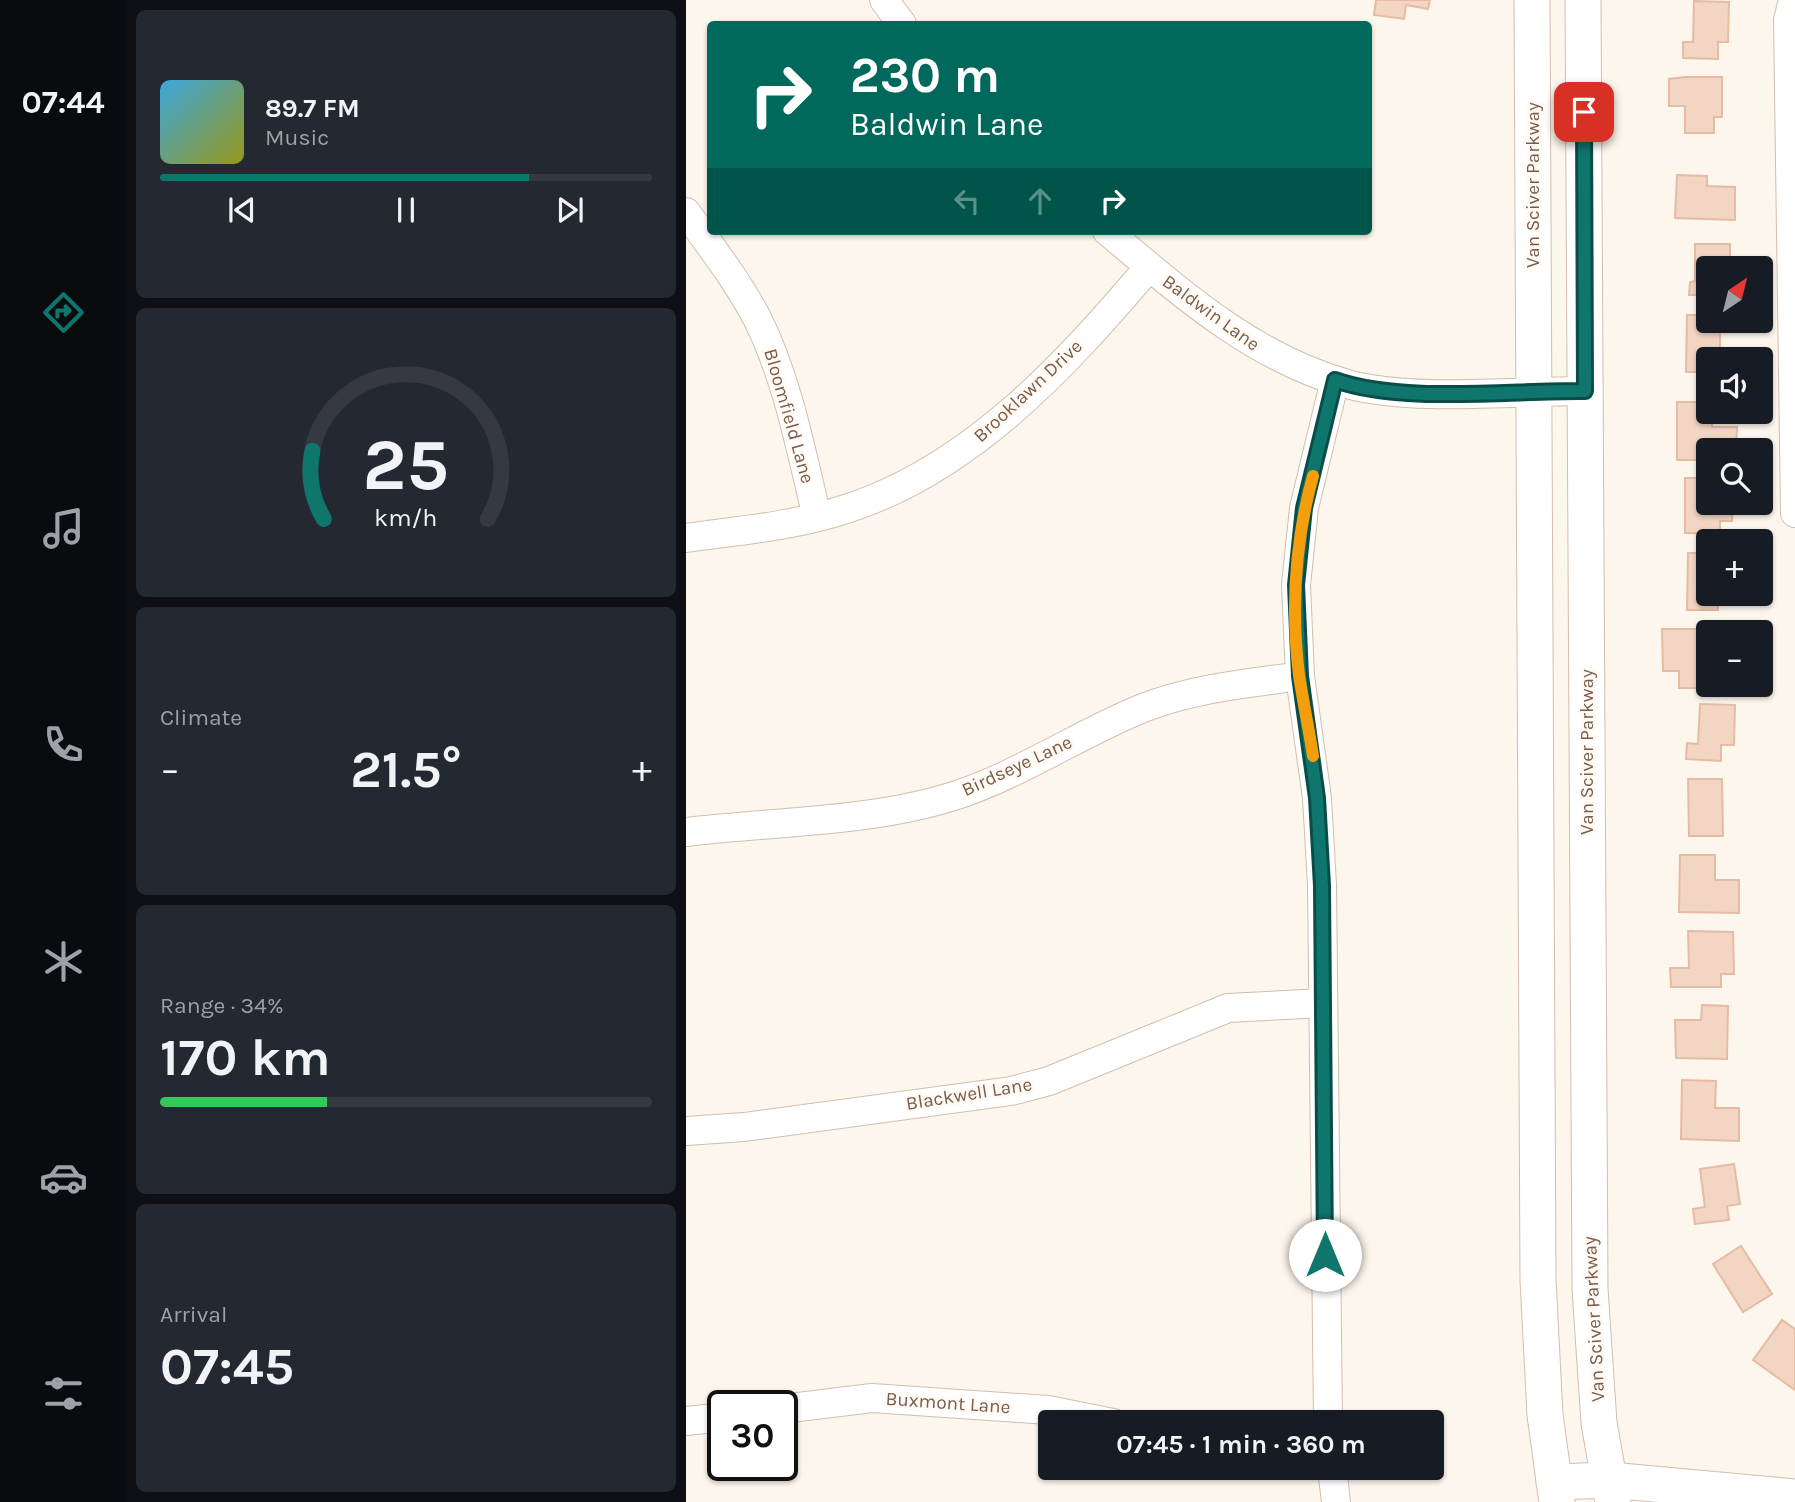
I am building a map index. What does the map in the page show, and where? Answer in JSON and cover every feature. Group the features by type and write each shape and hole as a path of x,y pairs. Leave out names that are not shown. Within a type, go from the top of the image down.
{"street":[{"path":"884,0 900,21"},
{"name":"Van Sciver Parkway","path":"1532,0 1538,1280 1545,1415 1556,1492"},
{"name":"Van Sciver Parkway","path":"1583,0 1590,1289 1599,1423 1611,1491"},
{"path":"1793,0 1788,20 1795,513"},
{"name":"Bloomfield Lane","path":"686,212 742,292 770,346 791,410 817,517"},
{"name":"Baldwin Lane","path":"1112,235 1233,332 1270,355 1309,373 1361,386 1420,393 1585,391"},
{"name":"Brooklawn Drive","path":"686,538 817,517 874,499 913,481 979,439 1080,343 1149,267"},
{"path":"1328,1410 1323,896 1317,798 1295,627 1299,546 1304,508 1335,380"},
{"name":"Birdseye Lane","path":"686,832 880,813 922,805 1000,778 1142,708 1173,697 1202,690 1300,676"},
{"name":"Blackwell Lane","path":"686,1131 744,1127 1011,1091 1070,1073 1228,1008 1323,1003"},
{"name":"Buxmont Lane","path":"798,1407 872,1398 1048,1410"},
{"path":"686,1421 707,1418"},
{"path":"1333,1480 1336,1502"},
{"path":"1556,1492 1611,1491 1795,1497"}],"building":[{"path":"1376,0 1430,0 1428,9 1406,5 1404,19 1374,15"},
{"path":"1694,1 1729,2 1728,42 1718,42 1718,59 1683,58 1683,42 1693,42"},
{"path":"1722,77 1722,117 1714,117 1714,133 1685,133 1685,106 1669,106 1669,79"},
{"path":"1677,175 1707,176 1707,186 1735,187 1735,220 1675,218"},
{"path":"1695,244 1730,244 1730,256 1696,256 1696,295 1689,295 1690,282 1695,281"},
{"path":"1687,315 1696,315 1696,333 1720,333 1720,347 1696,347 1696,372 1686,372"},
{"path":"1677,402 1696,402 1696,424 1737,427 1737,438 1696,438 1696,460 1677,460"},
{"path":"1685,478 1696,478 1696,515 1732,515 1732,521 1720,521 1720,529 1696,529 1696,533 1685,533"},
{"path":"1688,553 1696,553 1696,606 1718,606 1718,610 1687,610"},
{"path":"1662,629 1696,629 1696,688 1679,688 1679,671 1663,671"},
{"path":"1700,704 1735,705 1734,745 1721,745 1721,761 1686,759 1687,743 1698,744"},
{"path":"1688,779 1722,779 1723,836 1689,836"},
{"path":"1680,855 1715,855 1715,880 1739,880 1739,913 1679,912"},
{"path":"1688,931 1733,932 1734,974 1721,974 1721,987 1671,987 1670,968 1689,968"},
{"path":"1702,1005 1728,1006 1727,1059 1676,1058 1675,1020 1701,1020"},
{"path":"1682,1080 1716,1081 1715,1108 1739,1108 1739,1141 1681,1139"},
{"path":"1734,1164 1740,1204 1727,1206 1729,1220 1695,1224 1693,1209 1705,1207 1700,1169"},
{"path":"1741,1246 1772,1294 1743,1312 1713,1264"},
{"path":"1782,1320 1795,1329 1795,1390 1753,1360"}],"slow traffic":[{"path":"1313,476 1304,508 1299,546 1295,627 1313,756"}],"route":[{"path":"1325,1255 1322,886 1313,755 1295,627 1296,585 1304,508 1335,380 1386,390 1420,393 1585,391 1584,112"}]}
